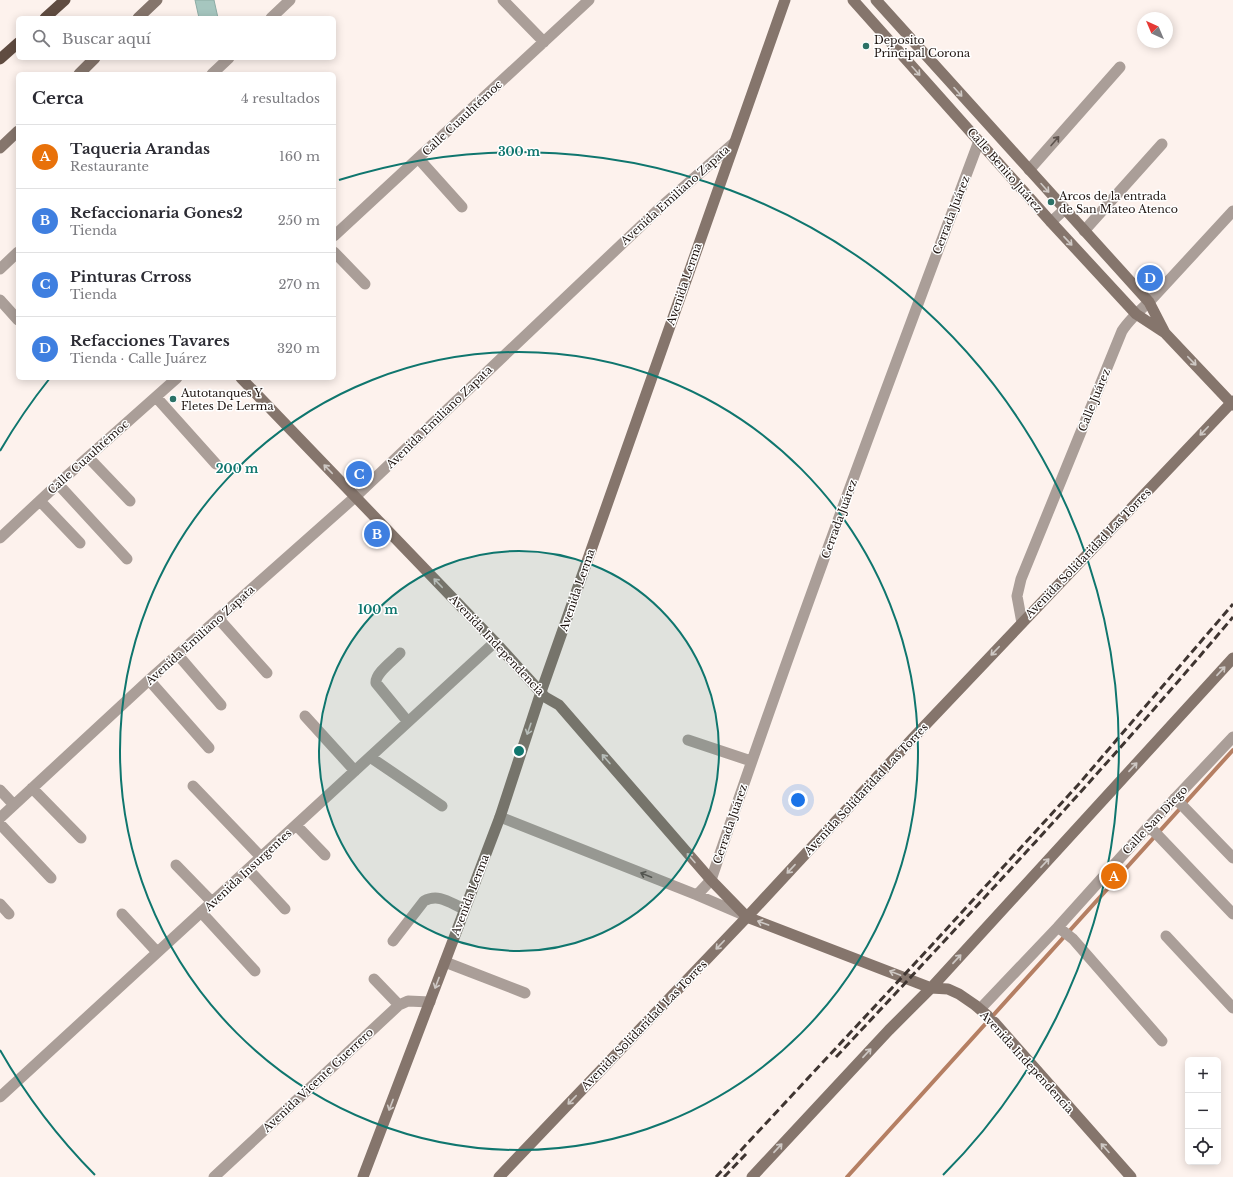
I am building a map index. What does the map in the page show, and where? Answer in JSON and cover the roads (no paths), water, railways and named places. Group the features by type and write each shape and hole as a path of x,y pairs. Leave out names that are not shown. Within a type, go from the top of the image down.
{"highway":[{"path":"47,16 65,0"},
{"path":"0,59 16,45"}],"main road":[{"path":"140,16 157,0"},
{"name":"Avenida Lerma","path":"363,1177 464,910 507,819 543,695 785,0"},
{"name":"Calle Benito Juárez","path":"852,0 1051,222 1136,314 1165,333 1232,403"},
{"name":"Calle Benito Juárez","path":"876,0 1064,210 1149,302 1165,333"},
{"path":"80,72 93,60"},
{"path":"0,148 16,137"},
{"name":"Avenida Independencia","path":"243,380 495,642 543,695 559,705 711,880 747,916 931,988 948,989 959,994 988,1016 1131,1177"},
{"name":"Avenida Solidaridad Las Torres","path":"499,1177 747,916 913,738 1232,403"},
{"path":"752,1177 931,988 1233,658"}],"street":[{"path":"273,16 290,0"},
{"path":"503,0 544,42"},
{"name":"Calle Cuauhtémoc","path":"336,234 589,0"},
{"path":"214,72 227,60"},
{"path":"1029,170 1120,67"},
{"name":"Cerrada Juárez","path":"697,895 711,880 751,761 979,141"},
{"name":"Avenida Emiliano Zapata","path":"0,818 149,680 355,497 661,207 734,143"},
{"path":"1084,231 1162,144"},
{"path":"418,158 462,207"},
{"path":"1051,222 1064,210"},
{"name":"Calle Juárez","path":"1022,623 1017,596 1021,579 1122,332 1127,323 1149,302 1233,211"},
{"path":"0,269 16,254"},
{"path":"336,254 365,284"},
{"path":"0,300 16,318"},
{"name":"Calle Cuauhtémoc","path":"0,538 175,380"},
{"path":"156,397 216,464"},
{"path":"88,457 130,500"},
{"path":"58,484 127,559"},
{"path":"40,501 80,543"},
{"path":"218,618 267,673"},
{"name":"Avenida Insurgentes","path":"0,1097 495,642"},
{"path":"400,653 378,674 376,683 408,722"},
{"path":"178,655 221,705"},
{"path":"149,680 209,748"},
{"path":"305,716 355,771"},
{"name":"Calle San Diego","path":"988,1016 1065,933 1180,803 1232,739"},
{"path":"688,740 751,761"},
{"path":"370,757 442,806"},
{"path":"193,786 261,857"},
{"path":"32,788 81,838"},
{"path":"0,790 14,805"},
{"path":"1180,803 1233,858"},
{"name":"Avenida Independencia","path":"507,819 747,916"},
{"path":"0,824 51,878"},
{"path":"296,825 325,855"},
{"path":"1155,831 1233,914"},
{"path":"176,865 212,902"},
{"path":"248,869 285,910"},
{"path":"393,941 424,901 430,898 438,897 464,910"},
{"path":"0,904 9,914"},
{"path":"201,912 255,971"},
{"path":"122,914 157,952"},
{"path":"1065,933 1162,1041"},
{"path":"1166,936 1233,1008"},
{"path":"445,962 525,992"},
{"path":"374,979 399,1005 408,1002 430,1002"},
{"name":"Avenida Vicente Guerrero","path":"214,1177 399,1005"}],"waterway":[{"path":"847,1177 1233,750"}],"railway":[{"path":"716,1177 931,946 1078,785 1233,604"},
{"path":"836,1057 1087,785 1233,617"},
{"path":"724,1177 746,1154"}],"place":[{"name":"Deposito Principal Corona","path":"866,46"},
{"name":"Arcos de la entrada de San Mateo Atenco","path":"1051,202"},
{"name":"Refacciones Tavares","path":"1150,278"},
{"name":"Autotanques Y Fletes De Lerma","path":"173,399"},
{"name":"Pinturas Crross","path":"359,474"},
{"name":"Refaccionaria Gones2","path":"377,534"},
{"name":"Taqueria Arandas","path":"1114,876"}]}
